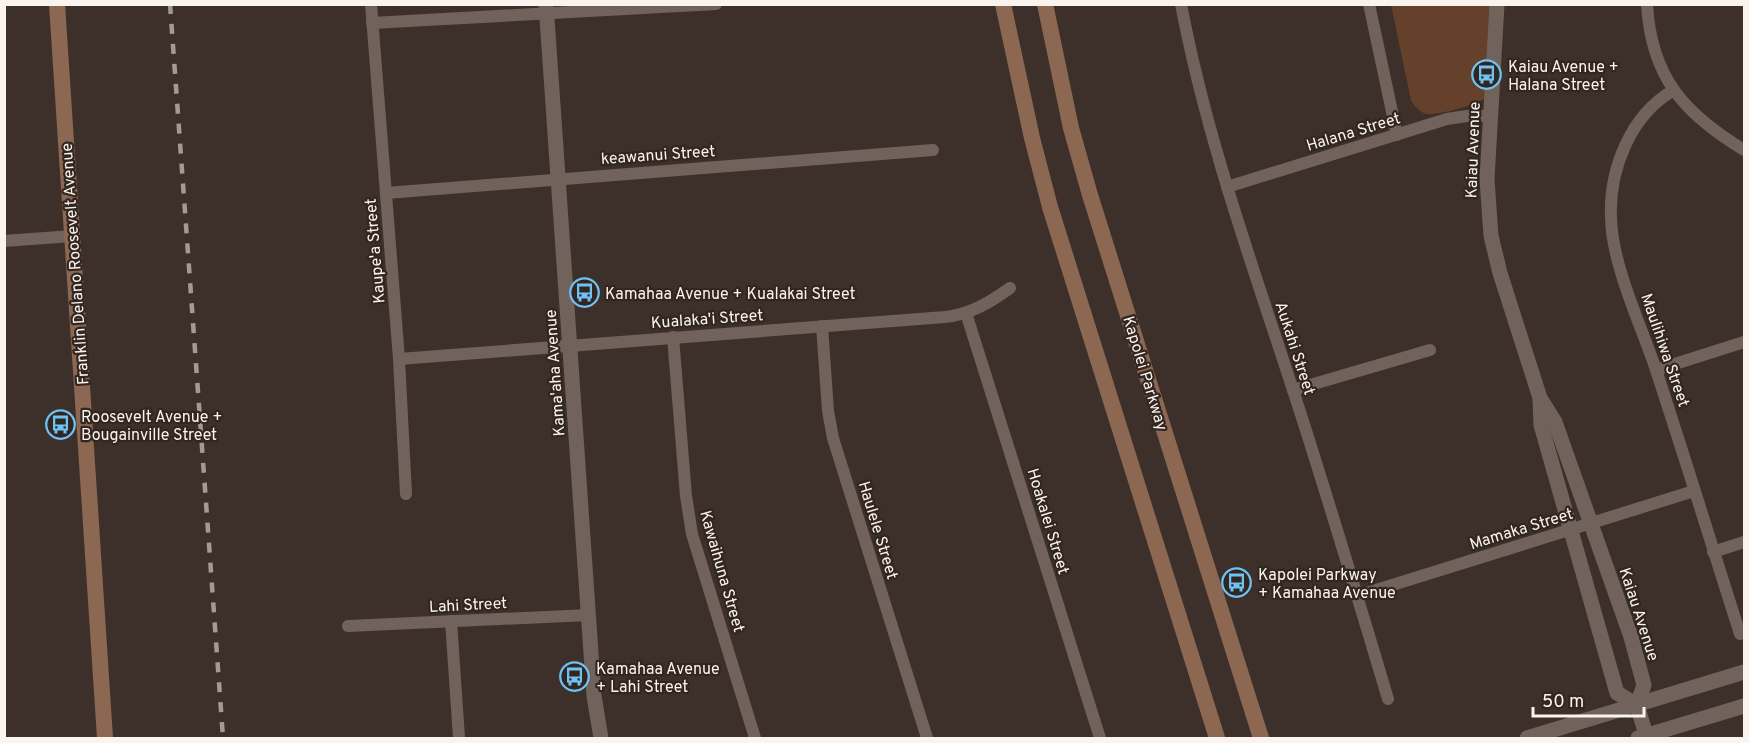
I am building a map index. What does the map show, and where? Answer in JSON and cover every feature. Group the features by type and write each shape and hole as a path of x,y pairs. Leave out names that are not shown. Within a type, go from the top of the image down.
{"main road":[{"name":"Franklin Delano Roosevelt Avenue","path":"57,4 105,738"},
{"path":"1003,4 1026,115 1050,207 1217,738"},
{"name":"Kapolei Parkway","path":"1045,4 1071,128 1090,195 1261,738"}],"street":[{"name":"Kaupe'a Street","path":"371,4 399,359 406,494"},
{"path":"372,23 546,9 716,4"},
{"name":"Aukahi Street","path":"1181,4 1202,101 1227,187 1358,596 1388,699"},
{"path":"1369,4 1397,135"},
{"name":"Kaiau Avenue","path":"1497,4 1487,198 1491,236 1500,273 1540,398 1555,422 1631,637 1644,685 1637,705 1617,693 1541,425 1540,398"},
{"path":"1647,4 1650,37 1655,53 1674,90 1701,121 1744,150"},
{"name":"Kama'aha Avenue","path":"546,9 594,696 602,738"},
{"name":"Maulihiwa Street","path":"1674,90 1650,108 1631,134 1615,176 1611,203 1612,234 1616,256 1656,370 1740,634"},
{"name":"Halana Street","path":"1227,187 1447,119 1491,116"},
{"name":"keawanui Street","path":"386,192 933,150"},
{"path":"4,241 72,236"},
{"name":"Kualaka'i Street","path":"399,359 945,317 966,313 986,304 1010,288"},
{"name":"Hoakalei Street","path":"966,313 1100,738"},
{"name":"Haulele Street","path":"822,326 828,411 833,438 927,738"},
{"name":"Kawaihuna Street","path":"673,337 690,524 755,738"},
{"path":"1656,370 1744,342"},
{"path":"1293,390 1430,350"},
{"name":"Mamaka Street","path":"1358,596 1694,491"},
{"path":"1713,552 1744,542"},
{"name":"Lahi Street","path":"348,626 589,615"},
{"path":"451,621 459,738"},
{"path":"1527,738 1744,672"},
{"path":"1637,705 1644,738 1744,706"}],"shaded area":[{"path":"1391,5 1496,5 1487,97 1468,106 1441,113 1428,114 1418,109 1411,100"}],"railway":[{"path":"170,4 223,738"}],"place":[{"name":"Kaiau Avenue + Halana Street","path":"1487,75"},
{"name":"Kamahaa Avenue + Kualakai Street","path":"584,293"},
{"name":"Roosevelt Avenue + Bougainville Street","path":"60,425"},
{"name":"Kapolei Parkway + Kamahaa Avenue","path":"1237,583"},
{"name":"Kamahaa Avenue + Lahi Street","path":"575,677"}]}
